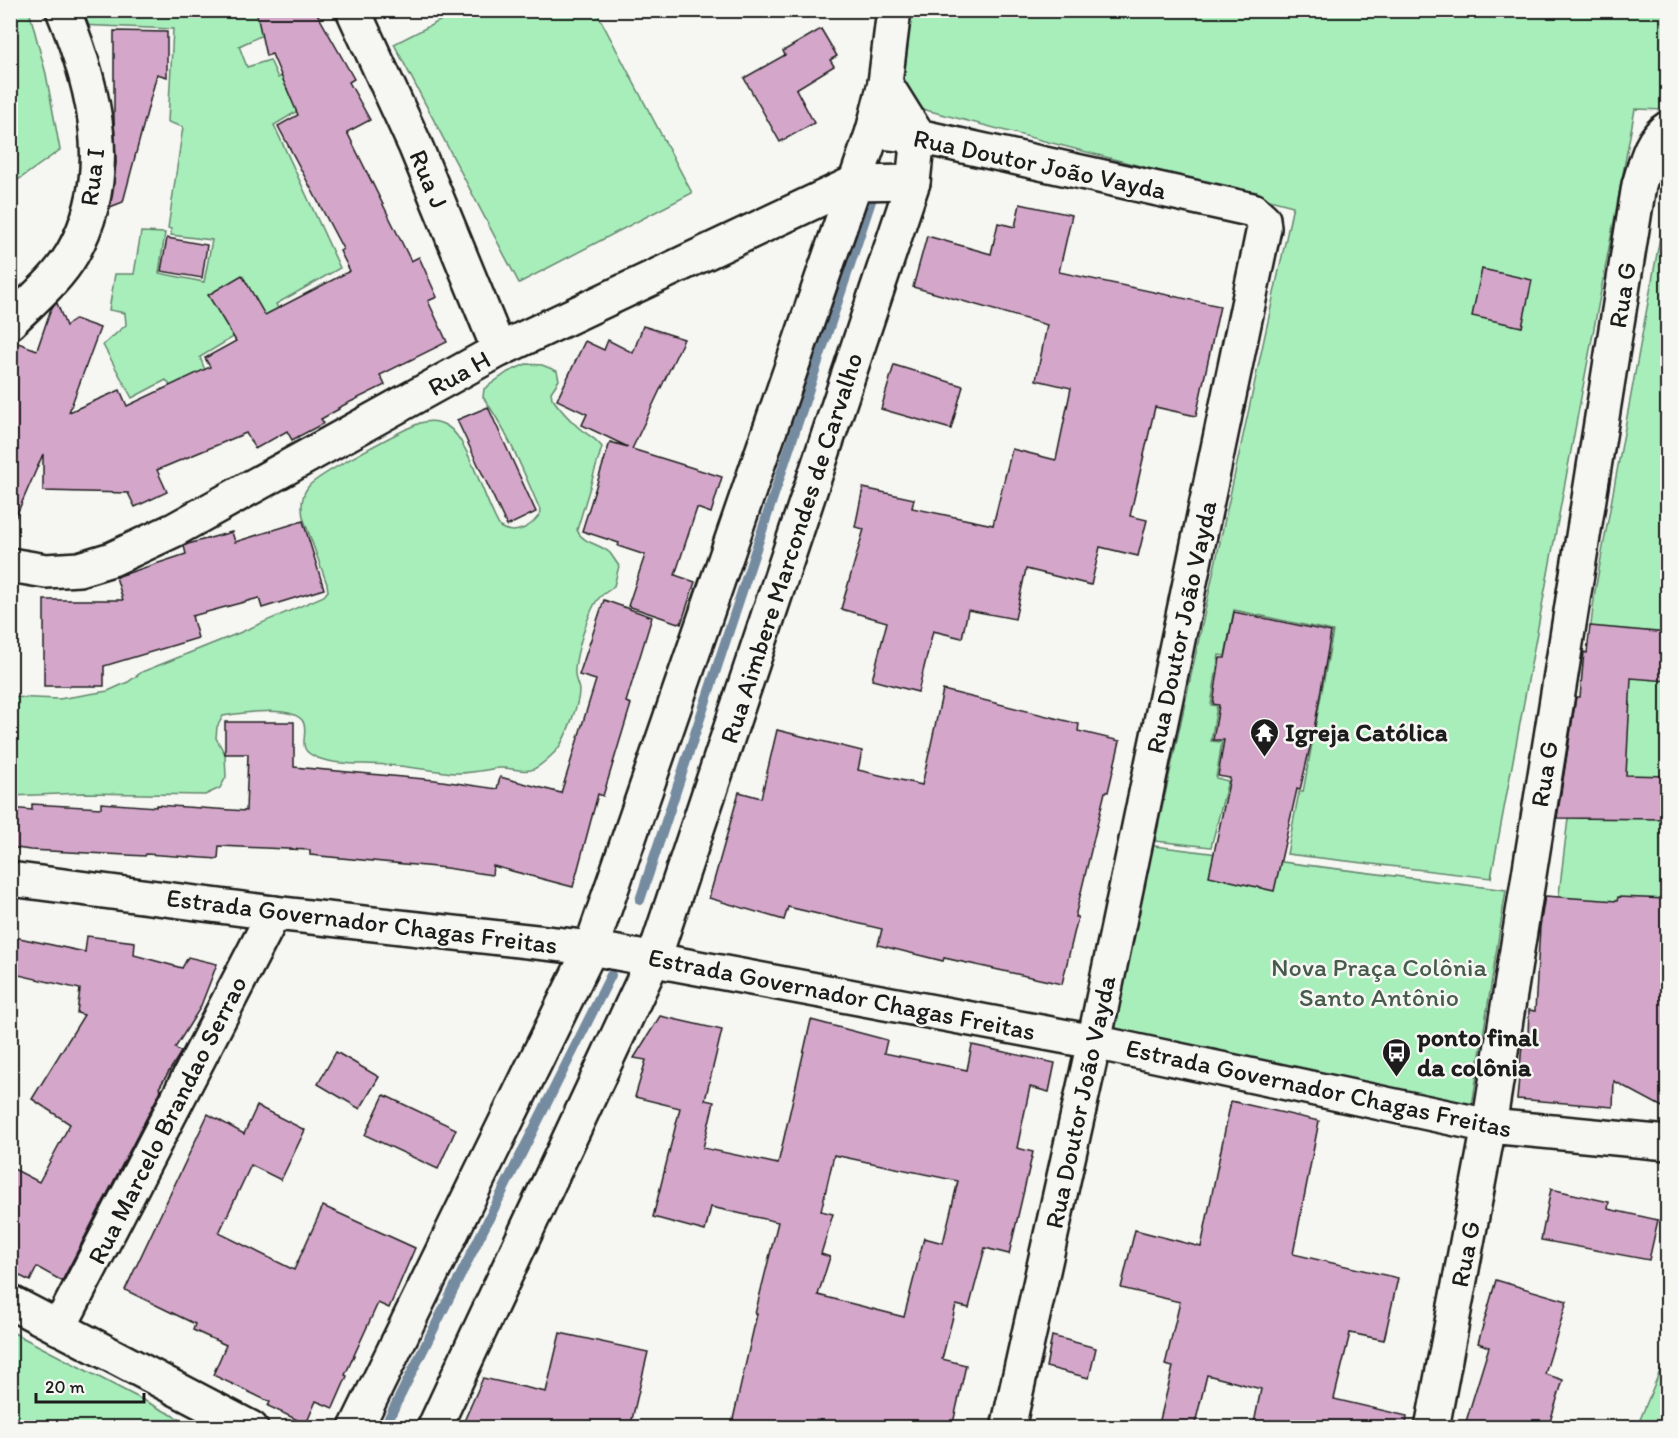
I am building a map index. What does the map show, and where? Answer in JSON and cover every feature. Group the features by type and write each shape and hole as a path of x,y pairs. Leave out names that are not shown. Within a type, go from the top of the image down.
{"street":[{"name":"Rua I","path":"10,322 51,280 71,255 85,227 93,194 97,155 94,108 89,82 63,10"},
{"name":"Rua J","path":"353,10 415,146 500,350"},
{"path":"356,1428 591,948 873,131 885,83 894,10"},
{"path":"885,83 918,136"},
{"name":"Rua G","path":"1432,1428 1488,1126 1639,185 1652,148 1658,137 1668,128"},
{"name":"Rua Doutor João Vayda","path":"873,131 918,136 1253,210 1263,219 1264,228 1094,1042 1008,1428"},
{"name":"Rua Aimbere Marcondes de Carvalho","path":"434,1428 654,958 913,182 918,136"},
{"name":"Rua H","path":"10,565 46,572 63,571 79,569 112,558 174,530 500,350 854,183 913,182"},
{"name":"Estrada Governador Chagas Freitas","path":"10,879 274,913 591,948 654,958 1094,1042 1488,1126 1668,1143"},
{"name":"Rua Marcelo Brandao Serrao","path":"59,1328 274,913"},
{"path":"10,1302 251,1428"}],"green space":[{"path":"11,10 29,11 46,74 60,150 11,185"},
{"path":"73,11 256,11 267,33 239,46 247,67 270,60 278,78 290,72 306,106 274,125 340,268 276,304 286,325 235,336 200,357 206,373 172,388 166,380 132,398 103,345 126,325 125,313 109,310 115,274 134,274 141,232 165,233 159,273 204,282 212,240 171,235 171,229 168,228 183,127 168,122 173,29 78,25"},
{"path":"459,11 596,11 692,193 519,283 394,44"},
{"path":"909,11 1667,11 1667,110 1635,109 1491,878 1287,854 1299,792 1303,792 1333,631 1234,610 1225,656 1219,655 1211,705 1217,706 1211,741 1222,742 1216,778 1228,781 1211,847 1155,841 1293,206 899,103"},
{"path":"1667,199 1667,1027 1546,1004 1595,591"},
{"path":"526,364 542,365 557,371 559,380 551,392 552,398 572,421 602,447 577,530 587,541 610,553 619,566 614,586 596,603 583,634 575,667 578,697 571,722 560,746 544,762 531,770 499,768 460,773 335,762 318,758 307,751 304,743 304,724 299,718 291,714 267,711 223,716 217,727 216,738 225,754 226,777 220,788 205,795 84,793 11,796 11,697 59,699 108,691 128,682 142,672 324,596 328,591 327,584 303,517 304,494 314,481 379,443 420,423 444,424 455,433 462,444 500,527 512,531 529,526 541,512 508,438 483,397 484,389 508,372"},
{"name":"Nova Praça Colônia Santo Antônio","path":"1146,845 1506,890 1471,1112 1107,1036"},
{"path":"10,1331 195,1427 11,1427"},
{"path":"1667,1342 1667,1427 1637,1427 1664,1361"}],"building":[{"path":"256,10 315,10 354,79 349,82 370,120 347,132 411,261 419,257 437,297 428,301 447,342 380,375 385,385 338,408 321,419 324,423 292,440 287,431 255,449 246,433 157,470 167,492 135,507 128,493 43,491 43,454 10,530 10,340 37,350 51,309 57,303 66,326 75,319 100,328 69,412 120,390 127,406 210,367 205,358 236,341 208,295 242,275 265,315 350,271 340,251 343,249 278,126 298,115 272,54 266,56"},
{"path":"821,29 837,56 830,60 834,66 796,89 814,123 780,142 744,78 785,55 783,51"},
{"path":"114,31 167,32 167,77 157,74 123,202 110,207 116,163"},
{"path":"1020,204 1072,215 1059,272 1220,306 1196,416 1155,407 1130,516 1147,520 1138,556 1100,547 1091,585 1026,569 1015,619 968,610 962,638 933,631 918,692 872,680 887,622 841,609 864,529 855,527 863,488 914,499 912,508 993,525 1012,449 1056,460 1071,388 1036,380 1047,325 913,287 927,236 991,254 998,223 1015,227"},
{"path":"167,238 207,245 202,278 161,271"},
{"path":"1482,269 1532,280 1522,327 1472,316"},
{"path":"643,326 684,339 632,449 722,477 711,513 697,508 675,575 695,582 681,624 628,606 645,555 618,546 619,543 582,531 610,442 628,447 582,425 587,414 557,400 585,341 604,350 608,340 633,353"},
{"path":"894,365 963,386 951,429 881,409"},
{"path":"488,407 536,512 507,526 457,420"},
{"path":"303,521 324,589 262,608 259,598 192,616 198,638 104,666 104,686 44,686 44,600 123,600 116,577 186,554 184,546 188,544 232,532 235,542"},
{"path":"604,600 652,617 626,702 631,704 603,796 598,794 573,887 493,866 492,875 446,868 310,855 310,850 219,846 218,859 30,850 10,847 10,808 32,810 32,804 101,808 101,803 246,811 248,754 225,754 225,722 294,722 294,767 435,780 497,789 500,777 561,793 596,680 579,675"},
{"path":"1234,612 1331,632 1314,730 1300,790 1297,789 1274,891 1209,876 1230,778 1218,776 1224,740 1213,740 1219,705 1213,704 1220,658 1225,658"},
{"path":"1590,626 1668,633 1668,681 1631,678 1626,775 1668,776 1668,819 1557,818 1576,697 1580,697 1584,652 1587,653"},
{"path":"943,690 1079,724 1078,731 1120,741 1108,792 1105,792 1075,917 1078,917 1062,984 944,958 943,961 878,945 882,929 788,907 784,920 709,898 739,792 761,798 777,730 862,751 858,770 922,785"},
{"path":"1545,896 1617,901 1618,897 1668,899 1668,1110 1614,1081 1613,1107 1517,1099 1523,1035 1528,1035 1529,1010 1535,1011 1540,927"},
{"path":"10,936 85,952 87,936 135,942 134,955 182,968 188,957 217,964 200,1008 175,1048 181,1052 159,1088 161,1090 62,1281 37,1267 30,1281 10,1271 10,1167 39,1182 70,1124 32,1099 84,1015 77,1013 80,989 10,973"},
{"path":"660,1016 722,1030 705,1100 714,1102 703,1148 778,1164 811,1020 887,1040 884,1053 967,1070 972,1045 1055,1063 1049,1092 1030,1087 1017,1148 1033,1152 1009,1254 985,1248 969,1308 956,1305 942,1359 966,1365 952,1428 731,1428 757,1314 755,1314 778,1222 711,1207 705,1231 653,1217 680,1108 635,1097 646,1060 634,1058","holes":["834,1155 958,1181 943,1243 924,1238 904,1317 818,1295 830,1257 821,1254 833,1214 821,1211"]},
{"path":"336,1052 379,1077 360,1109 318,1084"},
{"path":"384,1095 456,1129 438,1169 365,1135"},
{"path":"1231,1101 1319,1121 1293,1254 1398,1278 1384,1340 1350,1333 1334,1399 1407,1416 1406,1428 1253,1428 1261,1389 1207,1375 1194,1428 1158,1428 1173,1367 1165,1365 1180,1302 1121,1288 1135,1230 1201,1247"},
{"path":"257,1106 305,1130 281,1180 251,1165 219,1233 294,1270 323,1206 415,1248 389,1308 378,1303 345,1375 347,1376 333,1408 316,1401 306,1424 268,1406 270,1402 213,1375 226,1345 193,1330 195,1324 125,1290 208,1114 244,1134"},
{"path":"1551,1189 1609,1202 1608,1209 1658,1220 1649,1260 1541,1240"},
{"path":"1496,1280 1567,1301 1545,1374 1563,1380 1548,1428 1464,1428 1489,1347 1478,1343"},
{"path":"560,1333 648,1352 630,1428 461,1428 483,1378 546,1392"},
{"path":"1052,1336 1096,1348 1089,1378 1046,1367"}],"waterway":[{"path":"640,900 875,189"},
{"path":"384,1428 611,975"}],"place":[{"name":"Igreja Católica","path":"1264,758"},
{"name":"ponto final da colônia","path":"1396,1078"}]}
